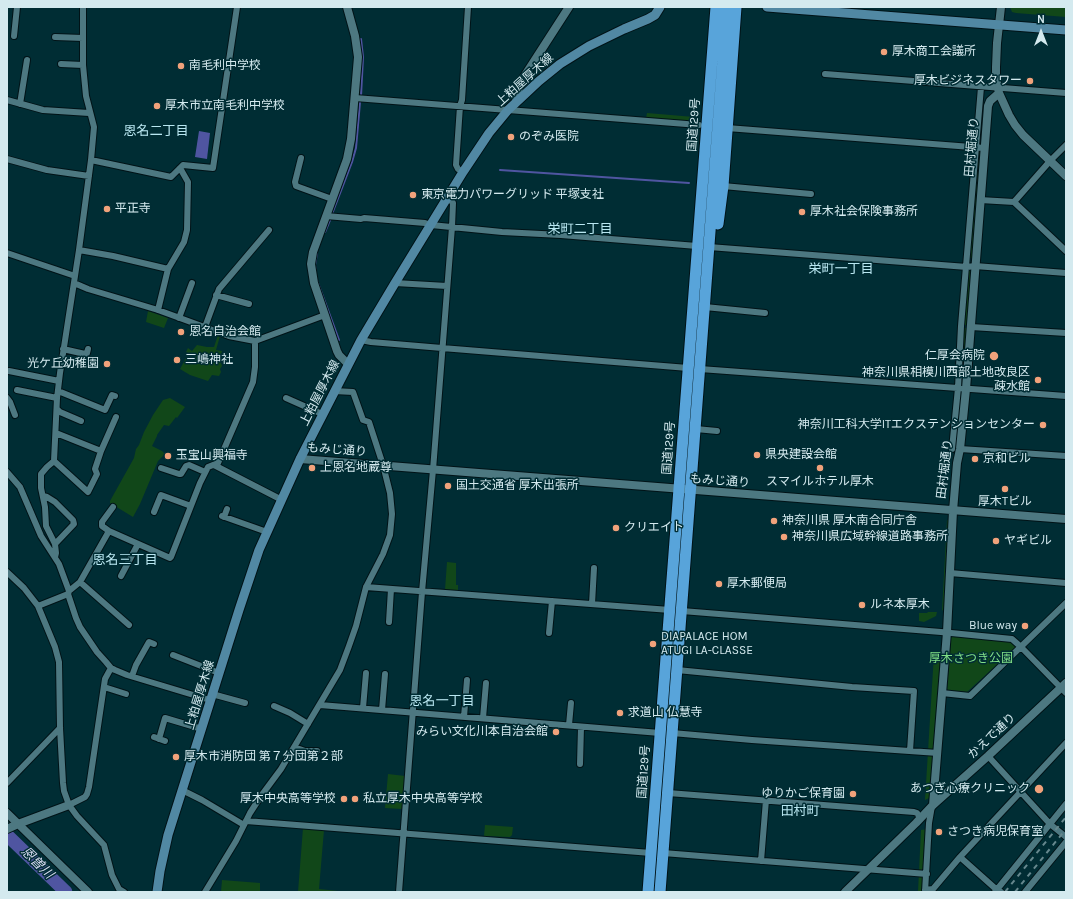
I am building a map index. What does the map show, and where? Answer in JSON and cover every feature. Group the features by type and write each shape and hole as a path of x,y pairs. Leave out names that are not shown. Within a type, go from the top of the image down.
{"highway":[{"path":"696,246 693,232 695,185 709,7"},
{"name":"国道129号","path":"648,892 696,246 716,7"},
{"name":"国道129号","path":"660,892 709,259 711,247 717,230 727,7"},
{"path":"718,187 727,128 736,7"}],"main road":[{"name":"上粕屋厚木線","path":"157,892 160,870 168,835 259,550 300,459 361,340 463,172 489,133 508,110 560,64 575,54 624,29 648,20 655,15 660,7"},
{"path":"767,7 870,11 999,25 1066,30"}],"street":[{"path":"14,36 17,7"},
{"path":"54,461 59,381 75,280 94,127 89,113 83,65 83,7"},
{"path":"91,160 171,177 182,165 213,168 237,7"},
{"path":"348,7 355,36 358,67 350,150 313,252 311,264 314,283 337,351 348,364"},
{"path":"463,172 458,169 456,165 468,7"},
{"path":"516,102 520,83 569,7"},
{"path":"1001,7 996,68 998,90 1015,125 1023,135 1066,176"},
{"path":"55,37 83,38"},
{"path":"20,104 28,71 27,60"},
{"path":"62,64 83,65"},
{"path":"531,67 529,77 539,81"},
{"path":"826,74 981,87 998,90 1066,93"},
{"path":"962,388 962,326 971,267 980,148 981,87"},
{"name":"田村堀通り","path":"933,805 947,632 957,463 956,449 962,388 971,327 971,267 980,200 980,148 988,106 998,90"},
{"path":"355,98 700,125"},
{"path":"7,100 43,110 89,113"},
{"path":"727,128 980,148"},
{"path":"1014,202 1066,145"},
{"path":"301,158 295,182 296,186 332,199"},
{"path":"7,160 47,170 89,176"},
{"path":"158,310 168,269 184,242 187,230 188,182 180,168"},
{"path":"718,187 811,194"},
{"path":"399,892 412,713 452,227 453,203 448,197"},
{"path":"980,200 1014,202 1066,251"},
{"path":"326,216 425,223 431,225 502,232 561,235 696,246"},
{"path":"205,327 219,289 268,234"},
{"path":"711,247 1066,273"},
{"path":"79,250 113,256 168,269"},
{"path":"7,253 75,280 88,289 158,310 229,336 255,341 325,315"},
{"path":"179,318 192,283"},
{"path":"395,283 447,286"},
{"path":"216,295 250,304"},
{"path":"705,308 765,313"},
{"path":"971,327 1066,334"},
{"path":"361,340 688,368"},
{"path":"113,507 102,522 102,526 109,531 138,544 170,558 172,557 205,472 208,467 218,463 252,382 255,367 255,341"},
{"path":"63,349 85,354 87,353 88,349"},
{"path":"700,369 1066,396"},
{"path":"14,370 59,381"},
{"path":"17,390 26,389 58,394 105,410 112,395 115,396"},
{"path":"205,892 261,796 281,769 340,670 356,626 366,587 383,554 390,535 392,514 390,494 383,465 369,422 364,420 353,392 334,391"},
{"path":"7,398 15,416"},
{"path":"286,398 322,414"},
{"path":"57,409 60,412 81,421"},
{"path":"54,461 88,492 97,474 95,470 101,451 116,417"},
{"path":"696,429 717,431"},
{"path":"56,433 101,451"},
{"path":"956,449 1066,456"},
{"name":"もみじ通り","path":"300,459 1066,519"},
{"path":"54,461 47,466 41,474 41,488 46,526 56,544 55,557"},
{"path":"161,468 180,477 186,466 189,465 205,472"},
{"path":"214,465 282,500"},
{"path":"7,472 20,487 41,536 59,564 80,627 97,652 111,668 132,676 211,697 242,703"},
{"path":"153,509 162,493 191,506"},
{"path":"43,496 54,502 73,520 74,524 56,544"},
{"path":"227,509 223,517 267,532"},
{"path":"38,606 69,593 80,582 92,566 109,531"},
{"path":"121,576 138,544"},
{"path":"592,604 594,568"},
{"path":"7,572 24,588 38,606 56,647 59,662 63,783 68,804 104,845 112,875 120,889 124,892"},
{"path":"950,573 1066,583"},
{"path":"80,582 108,603 128,622"},
{"path":"366,587 670,610"},
{"path":"390,622 391,589"},
{"path":"549,633 552,601"},
{"path":"942,693 970,696 1066,603"},
{"path":"682,611 947,632 1012,639 1064,688"},
{"path":"132,676 136,665 149,641"},
{"path":"173,655 219,673"},
{"path":"12,826 85,797 87,794 105,679 111,668"},
{"path":"677,670 852,687 914,691 910,751"},
{"path":"362,708 366,673"},
{"path":"382,710 386,674"},
{"path":"464,717 467,680"},
{"path":"483,718 486,683"},
{"path":"104,687 126,694"},
{"name":"かえで通り","path":"845,892 933,805 1064,688"},
{"path":"569,725 571,703"},
{"path":"320,705 660,733"},
{"path":"274,706 290,713 308,724"},
{"path":"159,739 162,717 202,729"},
{"path":"580,764 581,727"},
{"path":"7,783 60,728"},
{"path":"672,733 938,753"},
{"path":"933,805 929,823 925,891 933,889 960,857 1066,743"},
{"path":"294,747 306,751 317,751"},
{"path":"988,756 1050,824 1066,837"},
{"path":"182,790 245,823 404,833 651,853"},
{"path":"668,793 914,812 917,813 920,818"},
{"path":"776,794 776,801"},
{"path":"761,861 766,800"},
{"path":"960,857 997,891 1066,804"},
{"path":"7,813 12,826 88,892"},
{"path":"1026,892 1066,842"},
{"path":"663,853 927,874"}],"green space":[{"path":"1010,7 1066,7 1066,17 1016,13 1012,12"},
{"path":"647,113 694,117 693,121 646,118"},
{"path":"977,152 980,152 972,258 969,258"},
{"path":"969,271 972,271 967,325 964,325"},
{"path":"148,311 168,318 164,328 146,322"},
{"path":"964,328 967,328 963,384 960,384"},
{"path":"218,335 220,336 216,350 222,351 220,357 217,357 214,360 221,363 222,366 219,376 212,375 208,381 190,375 180,369 187,356 190,354 186,352 188,348 192,351 197,345 214,347"},
{"path":"170,398 185,407 169,426 164,425 157,435 152,446 165,454 158,461 133,517 110,503 110,501 134,458 136,449 153,415 163,400"},
{"path":"947,520 949,521 944,608 942,611"},
{"path":"447,562 456,563 456,585 458,585 458,591 445,590"},
{"path":"937,612 936,616 924,622 919,621 919,613"},
{"name":"厚木さつき公園","path":"953,636 1011,640 1016,644 1016,647 967,692 949,691 947,689 951,638"},
{"path":"934,654 942,654 931,797 925,800"},
{"path":"388,774 405,776 402,809 385,808"},
{"path":"485,825 513,827 512,835 510,837 484,836"},
{"path":"303,828 324,830 319,889 338,892 298,892"},
{"path":"928,829 924,892 918,892 921,830"},
{"path":"222,880 260,883 260,892 221,892"}],"water":[{"path":"199,131 210,133 207,159 195,157"}],"waterway":[{"path":"361,39 363,57 361,96"},
{"path":"332,214 356,148 360,102"},
{"path":"500,170 689,183"},
{"path":"325,232 330,220"},
{"path":"316,273 315,265 317,253"},
{"path":"317,280 339,340"},
{"name":"恩曽川","path":"7,835 66,892"}],"railway":[{"path":"1005,892 1066,817"},
{"path":"1015,892 1066,829"}],"place":[{"name":"厚木商工会議所","path":"884,52"},
{"name":"南毛利中学校","path":"181,66"},
{"name":"厚木ビジネスタワー","path":"1030,81"},
{"name":"厚木市立南毛利中学校","path":"157,106"},
{"name":"のぞみ医院","path":"511,137"},
{"name":"東京電力パワーグリッド 平塚支社","path":"413,195"},
{"name":"平正寺","path":"107,209"},
{"name":"厚木社会保険事務所","path":"802,212"},
{"name":"恩名自治会館","path":"181,332"},
{"name":"仁厚会病院","path":"994,356"},
{"name":"三嶋神社","path":"177,360"},
{"name":"光ケ丘幼稚園","path":"107,364"},
{"name":"神奈川県相模川西部土地改良区 疎水館","path":"1038,380"},
{"name":"神奈川工科大学ITエクステンションセンター","path":"1043,425"},
{"name":"県央建設会館","path":"757,455"},
{"name":"玉宝山興福寺","path":"168,456"},
{"name":"京和ビル","path":"975,459"},
{"name":"上恩名地蔵尊","path":"312,468"},
{"name":"スマイルホテル厚木","path":"820,468"},
{"name":"国土交通省 厚木出張所","path":"448,486"},
{"name":"厚木Tビル","path":"1005,489"},
{"name":"神奈川県 厚木南合同庁舎","path":"774,521"},
{"name":"クリエイト","path":"616,528"},
{"name":"神奈川県広域幹線道路事務所","path":"784,537"},
{"name":"ヤギビル","path":"996,541"},
{"name":"厚木郵便局","path":"719,584"},
{"name":"ルネ本厚木","path":"862,605"},
{"name":"Blue way","path":"1025,626"},
{"name":"DIAPALACE HOM ATUGI LA-CLASSE","path":"653,644"},
{"name":"求道山 仏慧寺","path":"620,713"},
{"name":"みらい文化川本自治会館","path":"556,732"},
{"name":"厚木市消防団 第７分団第２部","path":"176,757"},
{"name":"あつぎ心療クリニック","path":"1039,789"},
{"name":"ゆりかご保育園","path":"853,794"},
{"name":"厚木中央高等学校","path":"344,799"},
{"name":"私立厚木中央高等学校","path":"355,799"},
{"name":"さつき病児保育室","path":"939,832"}],"district":[{"name":"恩名二丁目","path":"156,131"},
{"name":"栄町二丁目","path":"580,229"},
{"name":"栄町一丁目","path":"841,269"},
{"name":"恩名三丁目","path":"125,560"},
{"name":"恩名一丁目","path":"442,701"},
{"name":"田村町","path":"800,811"}]}
